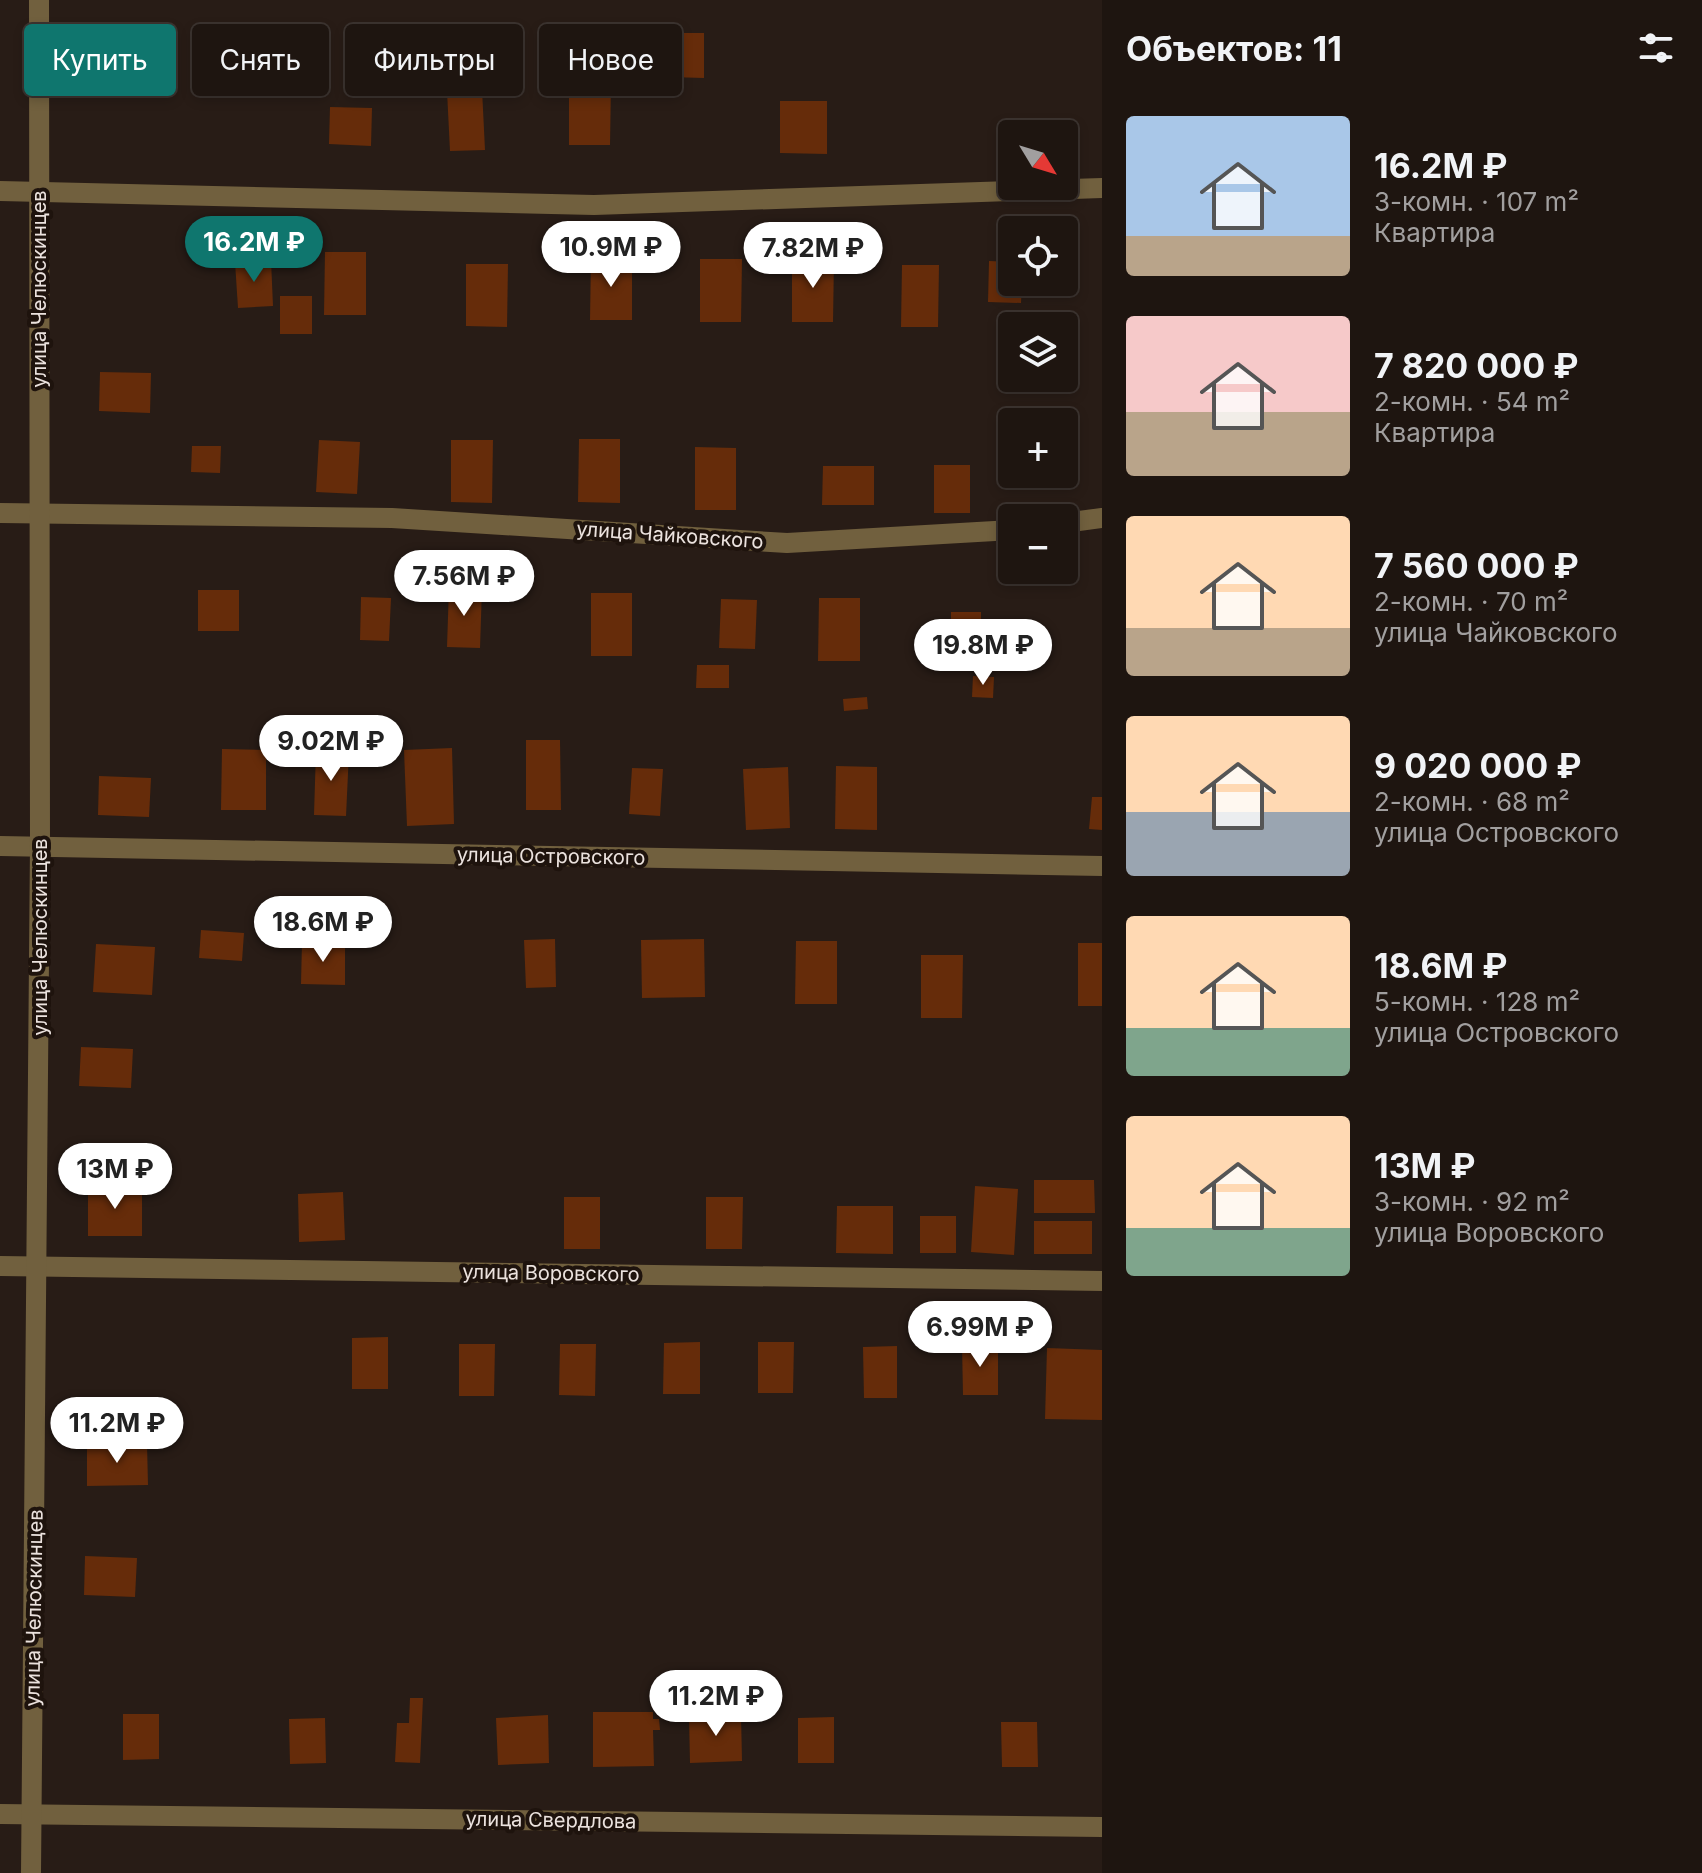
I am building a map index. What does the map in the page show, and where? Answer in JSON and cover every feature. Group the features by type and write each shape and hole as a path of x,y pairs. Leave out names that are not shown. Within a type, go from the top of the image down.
{"street":[{"name":"улица Челюскинцев","path":"31,1873 40,845 39,0"},
{"path":"0,191 594,205 1102,188"},
{"name":"улица Чайковского","path":"0,513 392,518 787,543 998,531"},
{"path":"1078,521 1102,518"},
{"name":"улица Островского","path":"0,846 1102,866"},
{"name":"улица Воровского","path":"0,1266 1102,1281"},
{"name":"улица Свердлова","path":"0,1814 1102,1827"}],"building":[{"path":"682,33 704,33 704,78 682,77"},
{"path":"447,96 482,96 485,150 450,151"},
{"path":"569,96 611,96 610,145 569,145"},
{"path":"780,101 827,101 827,154 780,153"},
{"path":"330,107 372,108 371,146 329,144"},
{"path":"325,252 366,252 366,315 324,315"},
{"path":"591,257 632,257 632,320 590,320"},
{"path":"792,258 834,259 833,322 792,322"},
{"path":"700,259 742,259 741,322 700,322"},
{"path":"271,260 273,306 238,308 235,262"},
{"path":"989,261 998,261 998,296 1021,296 1021,303 988,302"},
{"path":"466,264 508,264 507,327 466,326"},
{"path":"902,265 939,265 938,327 901,327"},
{"path":"280,296 312,296 312,334 280,334"},
{"path":"100,372 151,373 150,413 99,411"},
{"path":"579,439 620,439 620,503 578,502"},
{"path":"319,440 360,442 357,494 316,492"},
{"path":"451,440 493,440 492,503 451,502"},
{"path":"192,446 221,446 220,473 191,472"},
{"path":"695,447 736,448 736,510 695,510"},
{"path":"934,465 970,465 970,513 934,513"},
{"path":"823,466 874,466 874,505 822,505"},
{"path":"449,587 482,588 480,648 447,647"},
{"path":"198,590 239,590 239,631 198,631"},
{"path":"591,593 632,593 632,656 591,656"},
{"path":"361,597 391,598 389,641 360,640"},
{"path":"819,598 860,598 860,661 818,661"},
{"path":"721,599 757,600 755,649 719,648"},
{"path":"951,612 981,612 981,648 951,648"},
{"path":"697,665 729,665 729,688 696,688"},
{"path":"973,676 994,677 993,698 972,697"},
{"path":"867,697 868,709 844,711 843,699"},
{"path":"526,740 560,740 561,810 526,810"},
{"path":"452,748 454,824 407,826 404,750"},
{"path":"222,749 266,750 266,810 221,810"},
{"path":"316,750 349,752 346,816 314,815"},
{"path":"836,766 877,767 877,830 835,829"},
{"path":"788,767 790,828 746,830 743,769"},
{"path":"632,768 663,769 660,816 629,814"},
{"path":"99,776 151,778 149,817 98,815"},
{"path":"1092,797 1102,797 1102,830 1089,829"},
{"path":"201,930 244,933 242,961 199,958"},
{"path":"555,939 556,987 526,988 524,940"},
{"path":"704,939 705,997 642,998 641,940"},
{"path":"796,941 837,941 837,1004 795,1004"},
{"path":"302,942 345,943 345,985 301,984"},
{"path":"1078,943 1102,943 1102,1006 1078,1006"},
{"path":"96,944 155,947 152,995 93,992"},
{"path":"921,955 963,955 962,1018 921,1018"},
{"path":"81,1047 133,1049 131,1088 79,1086"},
{"path":"1034,1180 1094,1180 1095,1213 1034,1213"},
{"path":"88,1185 142,1186 142,1236 88,1236"},
{"path":"975,1186 1018,1189 1014,1255 971,1252"},
{"path":"343,1192 345,1240 299,1242 298,1194"},
{"path":"564,1197 600,1197 600,1249 564,1249"},
{"path":"706,1197 743,1197 742,1249 706,1249"},
{"path":"837,1206 893,1206 893,1254 836,1253"},
{"path":"920,1216 956,1216 956,1253 920,1253"},
{"path":"1034,1221 1092,1221 1092,1254 1034,1254"},
{"path":"388,1337 388,1389 352,1389 352,1338"},
{"path":"700,1342 700,1394 663,1394 664,1343"},
{"path":"758,1342 794,1342 793,1393 758,1393"},
{"path":"998,1343 998,1395 963,1395 962,1344"},
{"path":"459,1344 495,1344 494,1396 459,1396"},
{"path":"560,1344 596,1344 595,1396 559,1395"},
{"path":"897,1346 897,1398 864,1398 863,1347"},
{"path":"1047,1348 1102,1350 1102,1420 1045,1419"},
{"path":"147,1444 148,1485 87,1486 87,1445"},
{"path":"85,1556 137,1558 135,1597 84,1595"},
{"path":"410,1698 423,1698 420,1763 395,1762 397,1723 409,1723"},
{"path":"593,1712 653,1712 653,1719 659,1719 660,1730 653,1730 654,1766 593,1767"},
{"path":"123,1714 159,1714 159,1759 123,1760"},
{"path":"741,1714 742,1761 690,1763 689,1716"},
{"path":"548,1715 549,1763 498,1765 496,1718"},
{"path":"834,1717 834,1763 798,1763 798,1718"},
{"path":"325,1718 326,1763 290,1764 289,1719"},
{"path":"1001,1722 1037,1722 1038,1767 1002,1767"}]}
